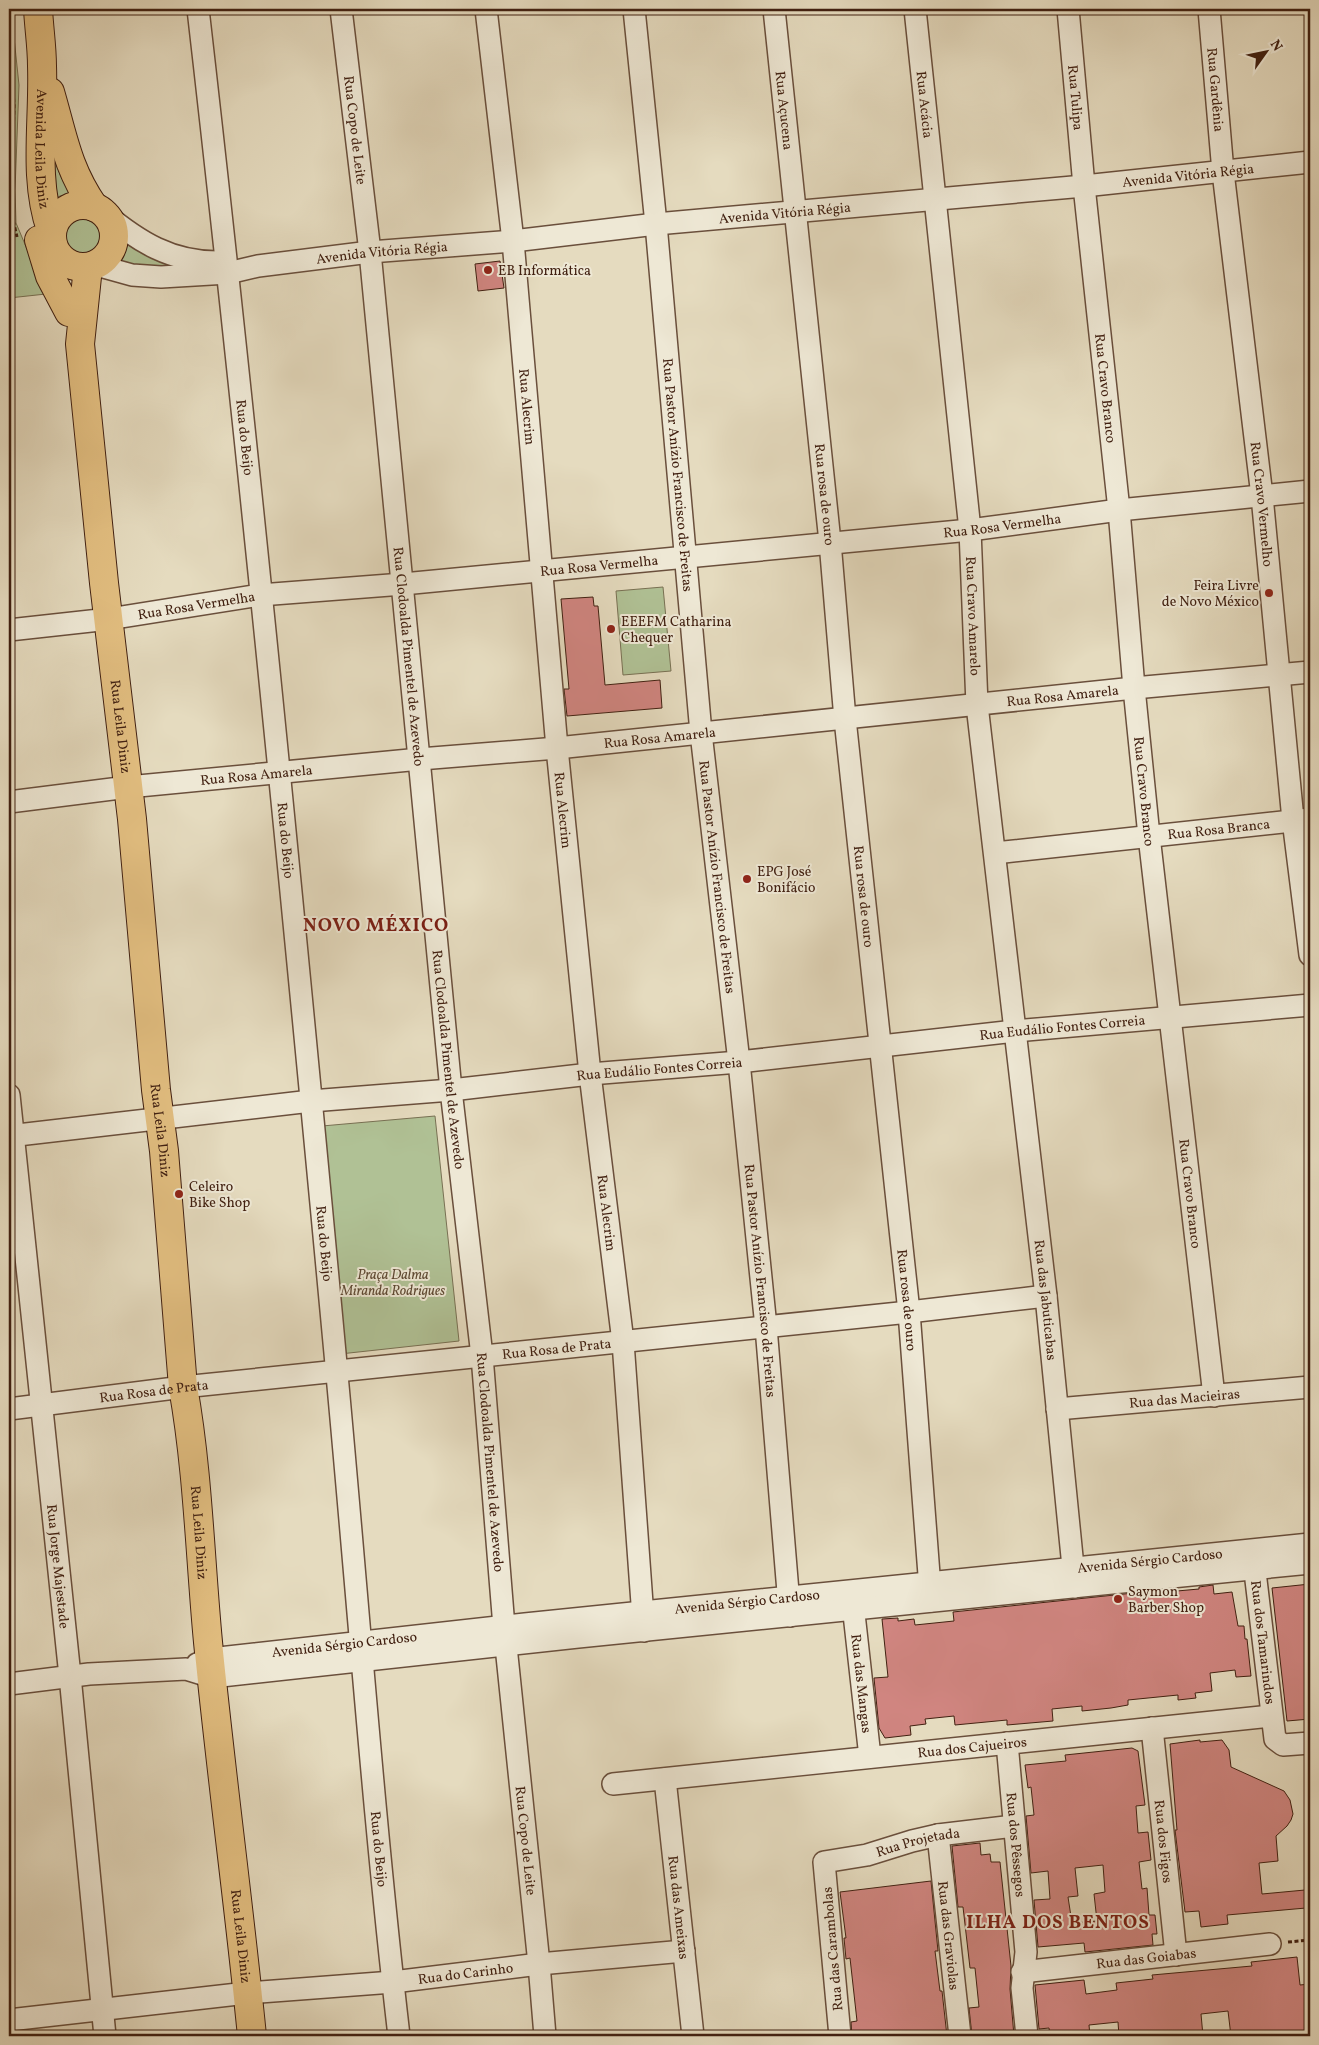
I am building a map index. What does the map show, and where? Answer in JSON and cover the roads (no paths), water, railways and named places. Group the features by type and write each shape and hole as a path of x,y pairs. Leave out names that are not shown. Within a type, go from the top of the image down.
{"main road":[{"name":"Avenida Leila Diniz","path":"38,9 42,66 42,197 52,238"},
{"name":"Avenida Leila Diniz","path":"42,66 70,166 80,186 99,210"},
{"path":"41,138 32,191 36,232 50,276 69,312"},
{"path":"80,205 99,210 110,221 114,231 114,241 108,255 92,266 70,266 63,261 52,238 57,218 67,209 80,205"},
{"name":"Rua Leila Diniz","path":"52,238 69,312 80,344 108,619 128,787 160,1118 183,1387 189,1418 202,1553 211,1668 252,2036"},
{"name":"Rua Leila Diniz","path":"80,344 92,266"}],"street":[{"name":"Rua do Beijo","path":"198,9 228,267 311,1101 360,1652 399,2036"},
{"name":"Rua Copo de Leite","path":"341,9 370,252"},
{"name":"Rua Alecrim","path":"486,9 512,241 557,748 590,1074 623,1342 643,1622"},
{"name":"Rua Pastor Anízio Francisco de Freitas","path":"634,9 656,224 701,733 739,1062 766,1327 789,1607"},
{"name":"Rua Açucena","path":"774,9 795,212"},
{"name":"Rua Acácia","path":"915,9 935,200"},
{"name":"Rua Tulipa","path":"1068,9 1084,186"},
{"name":"Rua Gardênia","path":"1209,9 1224,172"},
{"name":"Avenida Vitória Régia","path":"92,266 132,275 161,277 228,267 258,266 370,252 512,241 656,224 1084,186 1310,162"},
{"name":"Rua Cravo Vermelho","path":"1224,172 1262,496 1279,675 1302,819 1310,955"},
{"name":"Rua Cravo Branco","path":"1084,186 1119,510 1149,836 1214,1396"},
{"name":"Rua Cravo Amarelo","path":"935,200 970,530 978,705 1015,1031"},
{"name":"Avenida Vitória Régia","path":"99,210 147,244 170,256 228,267"},
{"name":"Rua rosa de ouro","path":"795,212 830,542 845,719 909,1312 931,1592"},
{"name":"Rua Clodoalda Pimentel de Azevedo","path":"370,252 451,1090 482,1356 505,1636"},
{"name":"Rua Rosa Vermelha","path":"9,630 108,619 260,595 403,584 970,530 1119,510 1310,491"},
{"name":"Rua Rosa Amarela","path":"9,802 128,787 278,772 557,748 1134,688 1310,672"},
{"name":"Rua Rosa Branca","path":"996,853 1302,819"},
{"name":"Rua Eudálio Fontes Correia","path":"11,1136 311,1101 451,1090 590,1074 739,1062 1015,1031 1310,1005"},
{"name":"Rua das Jabuticabas","path":"1015,1031 1046,1296 1074,1578"},
{"name":"Rua Jorge Majestade","path":"9,1095 11,1136 70,1676 105,2036"},
{"name":"Rua Rosa de Prata","path":"9,1409 183,1387 909,1312 1046,1296"},
{"name":"Rua das Macieiras","path":"1057,1409 1310,1387"},
{"name":"Avenida Sérgio Cardoso","path":"1253,1560 1310,1544"},
{"name":"Avenida Sérgio Cardoso","path":"9,1684 70,1676 211,1668 577,1628 1253,1560 1310,1563"},
{"name":"Rua dos Tamarindos","path":"1253,1560 1272,1716"},
{"name":"Rua das Mangas","path":"852,1600 870,1757"},
{"name":"Rua Copo de Leite","path":"505,1636 545,2036"},
{"name":"Rua dos Cajueiros","path":"613,1784 1272,1716"},
{"path":"1272,1716 1274,1734 1279,1743 1288,1745 1310,1743"},
{"name":"Rua dos Figos","path":"1152,1728 1176,1955"},
{"name":"Rua dos Pêssegos","path":"1007,1743 1026,1952 1022,1972 1022,1988 1027,2036"},
{"name":"Rua das Ameixas","path":"665,1779 692,2036"},
{"name":"Rua Projetada","path":"824,1862 867,1855 938,1835 1014,1826"},
{"name":"Rua das Graviolas","path":"938,1835 960,2036"},
{"name":"Rua das Carambolas","path":"824,1862 840,2036"},
{"name":"Rua das Goiabas","path":"1022,1972 1270,1944"},
{"name":"Rua do Carinho","path":"9,2020 247,1993 393,1982 539,1964 684,1951"}],"place":[{"name":"EB Informática","path":"488,270"},
{"name":"Feira Livre de Novo México","path":"1269,593"},
{"name":"EEEFM Catharina Chequer","path":"611,629"},
{"name":"EPG José Bonifácio","path":"747,879"},
{"name":"Celeiro Bike Shop","path":"179,1194"},
{"name":"Saymon Barber Shop","path":"1118,1599"}],"district":[{"name":"NOVO MÉXICO","path":"376,924"},
{"name":"ILHA DOS BENTOS","path":"1058,1921"}],"park label":[{"name":"Praça Dalma Miranda Rodrigues","path":"393,1282"}]}
